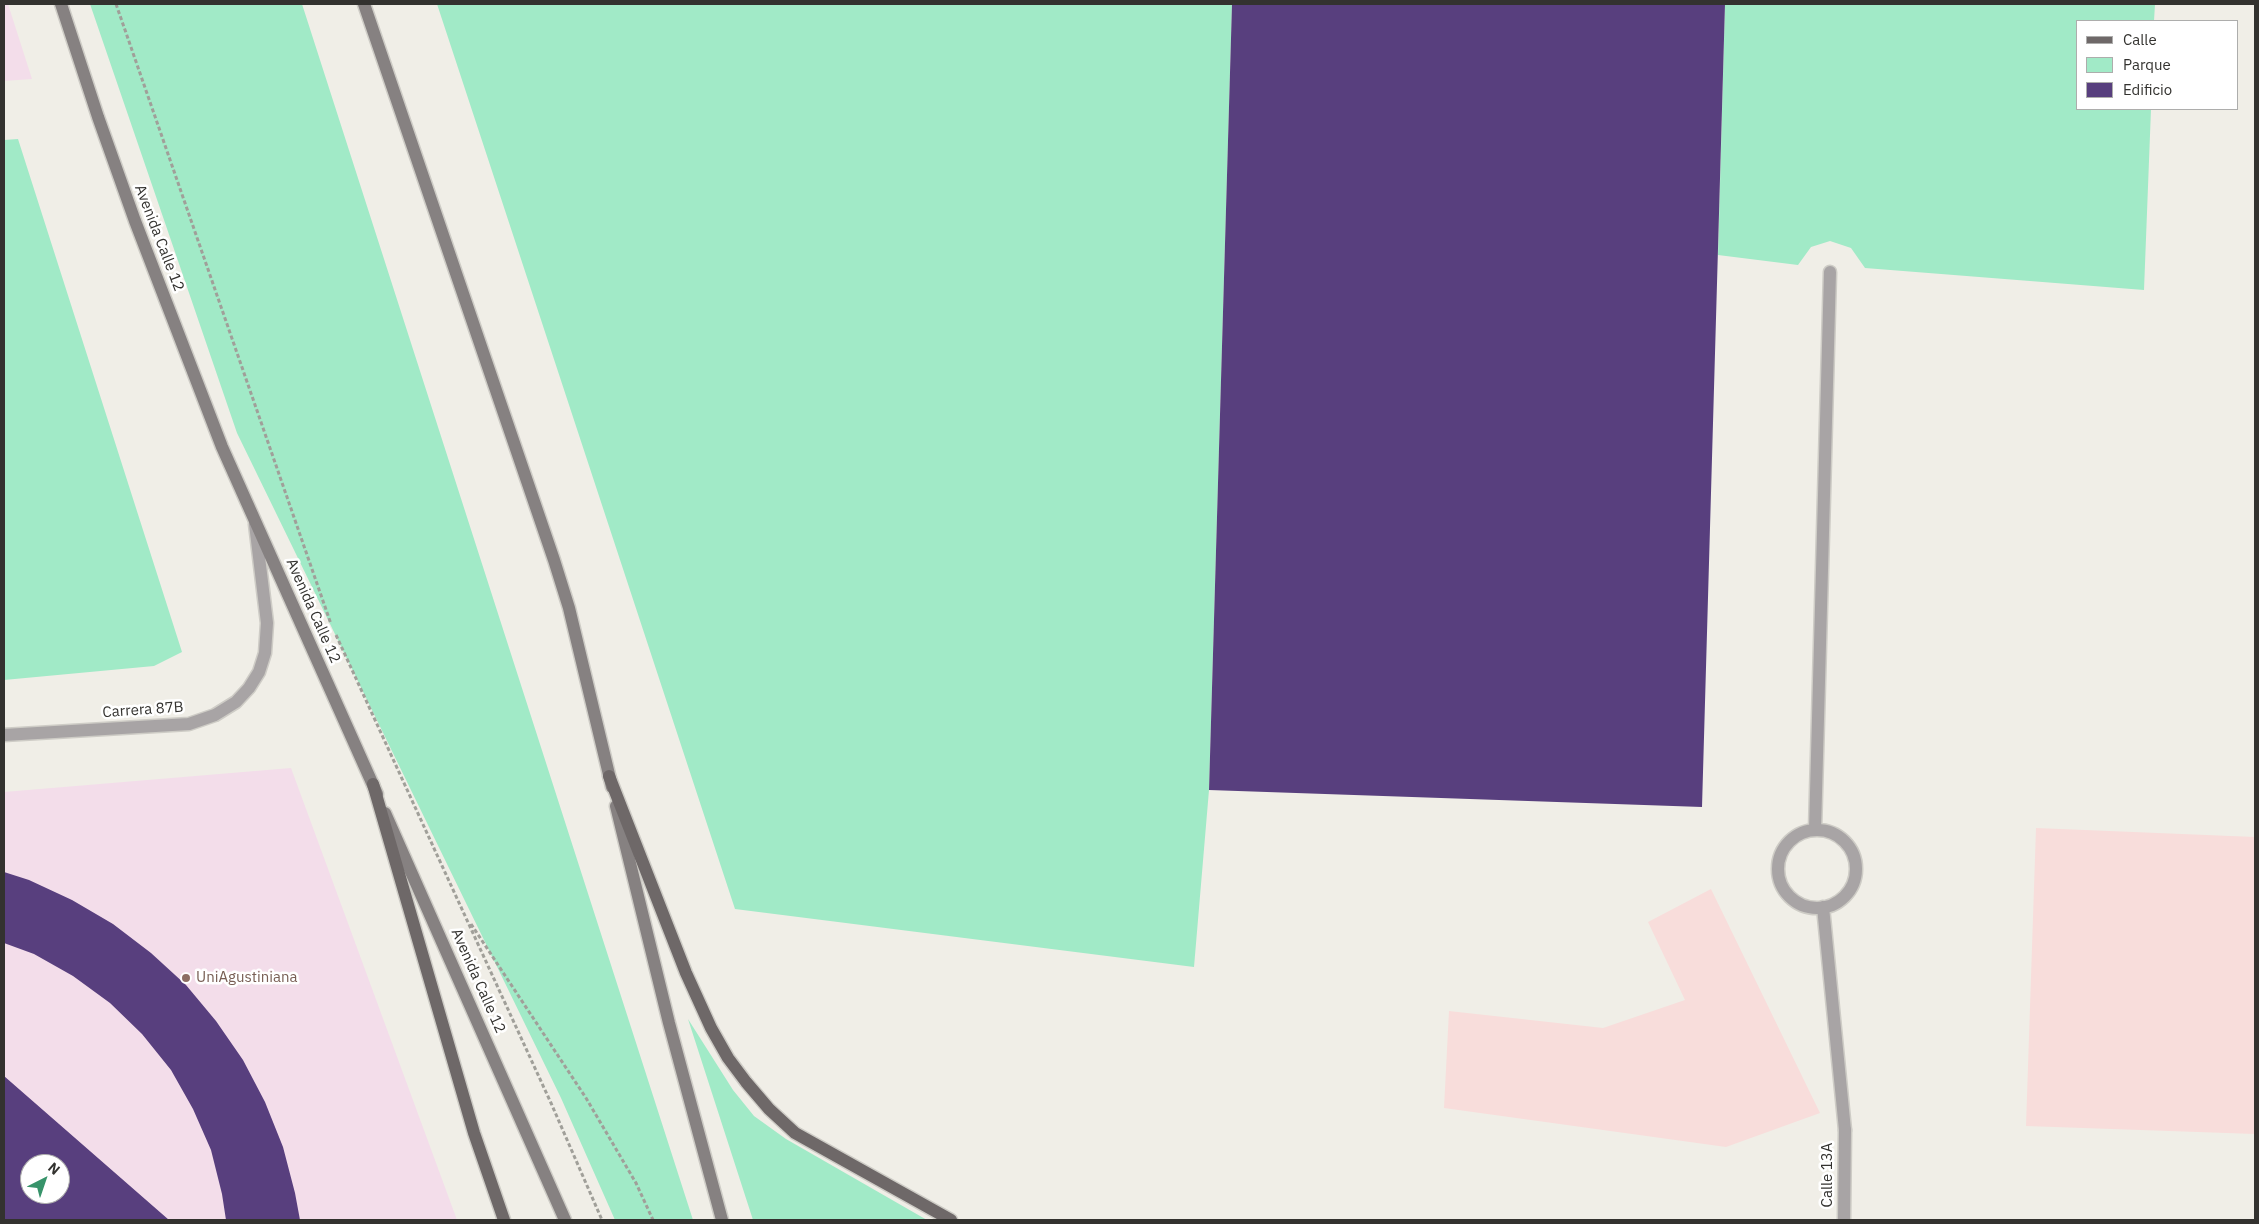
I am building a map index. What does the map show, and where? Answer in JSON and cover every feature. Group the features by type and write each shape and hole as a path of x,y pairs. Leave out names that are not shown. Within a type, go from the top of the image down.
{"main road":[{"name":"Avenida Calle 12","path":"60,4 135,220 219,438 565,1220"},
{"path":"364,4 554,560 571,618 669,1023 722,1220"},
{"path":"609,776 686,973 711,1028 728,1058 746,1082 769,1109 795,1133 952,1220"},
{"path":"373,784 474,1133 504,1220"}],"street":[{"path":"1815,830 1830,272"},
{"name":"Carrera 87B","path":"4,735 189,724 214,715 236,702 249,688 259,672 263,659 267,623 254,519"},
{"path":"1815,830 1829,831 1844,840 1854,855 1856,872 1851,888 1839,901 1823,907 1806,906 1790,897 1780,882 1778,865 1783,849 1795,836 1815,830"},
{"name":"Calle 13A","path":"1823,907 1845,1130 1844,1220"}],"path":[{"path":"116,4 330,623 602,1220"},
{"path":"465,916 586,1098 636,1183 653,1220"}],"shaded area":[{"path":"4,4 8,4 32,79 4,81"},
{"name":"UniAgustiniana","path":"291,768 457,1220 4,1220 4,792"},
{"path":"2036,828 2255,837 2255,1134 2026,1126"},
{"path":"1711,889 1820,1113 1726,1147 1444,1108 1449,1011 1603,1028 1685,1000 1648,922"}],"green space":[{"path":"90,4 302,4 693,1220 615,1220 561,1098 237,433"},
{"path":"437,4 1232,4 1209,790 1194,967 735,909"},
{"path":"1725,4 2155,4 2154,20 2076,20 2076,110 2151,110 2144,290 1865,268 1851,248 1830,241 1811,247 1798,265 1718,255"},
{"path":"18,139 182,652 154,666 4,680 4,140"},
{"path":"688,1019 733,1090 754,1116 786,1139 927,1220 753,1220"}],"building":[{"path":"1232,4 1725,4 1702,807 1209,790"},
{"path":"4,872 29,880 72,900 113,924 151,953 186,985 216,1021 243,1060 265,1102 283,1147 300,1220 226,1220 222,1194 211,1150 193,1109 171,1070 142,1034 110,1003 73,976 34,954 4,943"},
{"path":"4,1076 169,1220 4,1220"}],"place":[{"name":"UniAgustiniana","path":"186,978"}]}
